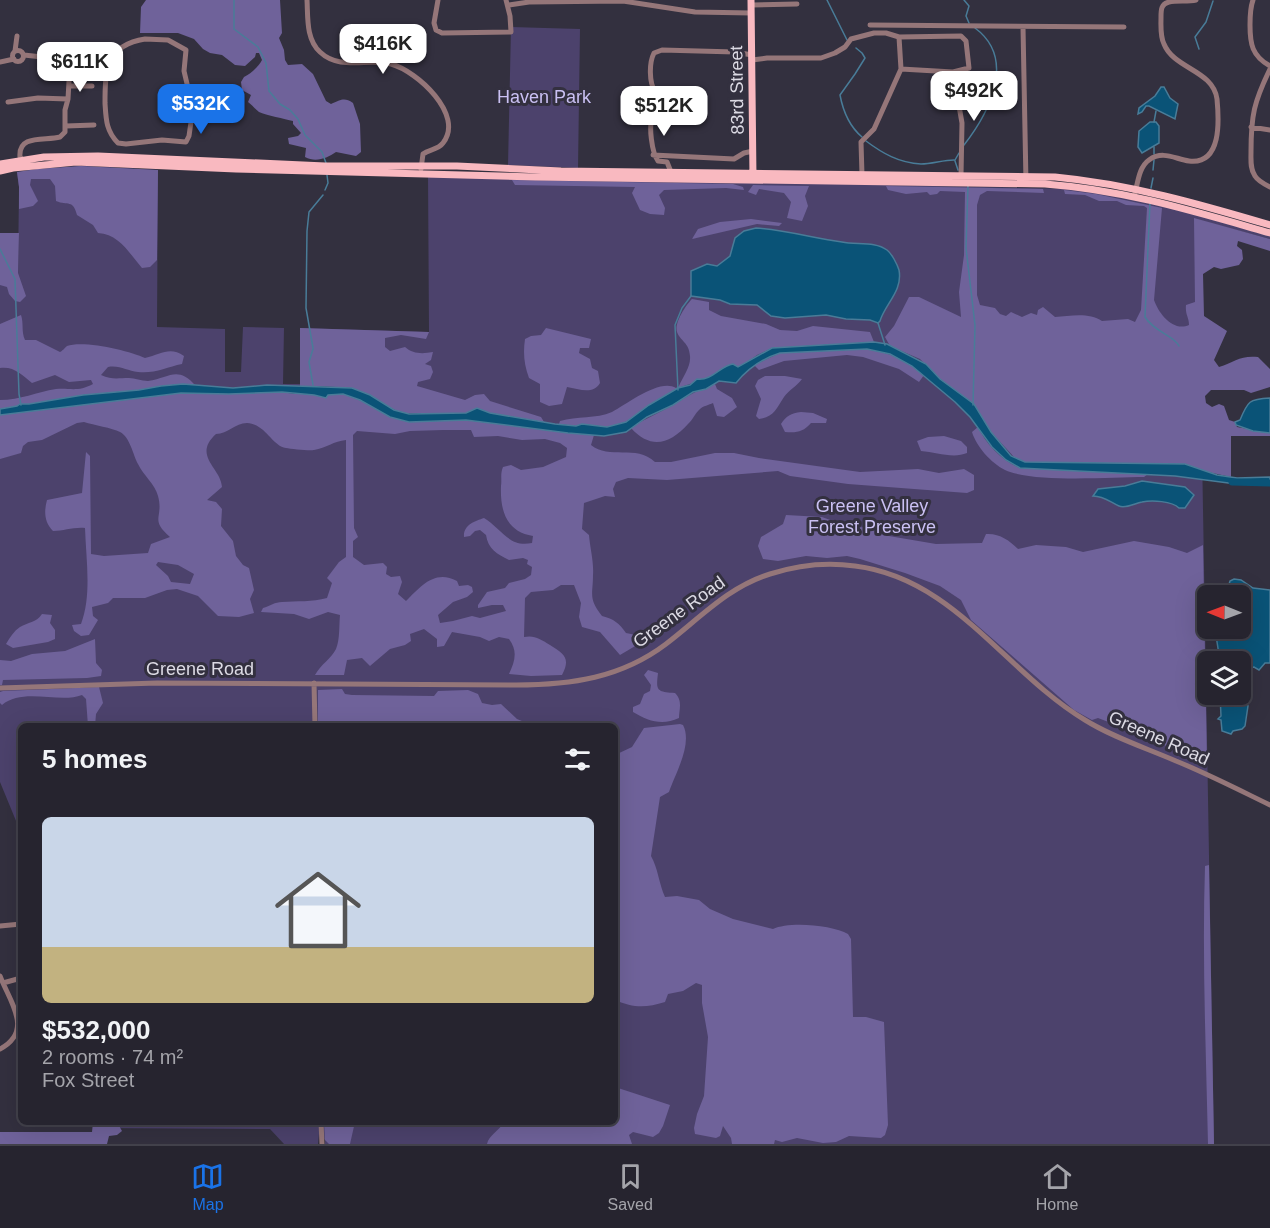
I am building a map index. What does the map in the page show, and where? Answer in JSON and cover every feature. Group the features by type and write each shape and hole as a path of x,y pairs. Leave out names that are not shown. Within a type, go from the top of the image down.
{"main road":[{"name":"83rd Street","path":"751,2 753,177"},
{"path":"0,164 59,156 120,160 753,177 1087,180 1193,203 1270,225"},
{"path":"0,171 76,162 120,160"},
{"path":"421,169 671,172 753,177 962,176 1026,180"},
{"path":"1135,192 1270,233"}],"street":[{"path":"307,0 310,36 316,48 323,55 343,63 395,65 413,74 438,99 447,118 447,135 441,145 423,154 421,169"},
{"path":"438,0 434,23 436,30 442,33 511,32 507,2 637,2 695,12 751,13"},
{"path":"1135,192 1143,167 1151,159 1166,155 1196,161 1208,156 1216,143 1217,107 1213,89 1206,80 1171,55 1162,35 1161,10 1164,5 1171,1 1196,0"},
{"path":"1253,0 1250,7 1250,42 1253,52 1270,68 1253,109 1251,166 1254,176 1270,187"},
{"path":"751,2 797,4"},
{"path":"870,25 1124,27"},
{"path":"1023,27 1026,180"},
{"path":"687,97 673,110 656,93 652,86 651,57 657,51 731,52 767,58 821,58 835,53 851,39 874,33 886,33 899,37 961,36 966,41 969,68 953,72 901,69"},
{"path":"14,59 17,36"},
{"path":"862,175 861,142 874,129 901,69 899,37"},
{"path":"135,40 168,40 186,50 184,71 191,122 186,142 162,140 118,143 111,136 106,123 105,74 109,62 126,45 135,40"},
{"path":"15,51 21,50 24,54 42,57 58,54 67,58 70,64 65,132 60,137 29,141 22,145 25,153 23,160"},
{"path":"0,62 14,59 21,61 24,54"},
{"path":"953,72 963,123 962,176"},
{"path":"69,86 92,86"},
{"path":"656,93 655,114 651,125 653,155 658,161 667,162 671,172"},
{"path":"655,114 674,94"},
{"path":"8,102 38,98 68,99"},
{"path":"66,126 94,125"},
{"path":"1251,127 1270,130"},
{"path":"118,143 120,160"},
{"path":"120,160 126,144"},
{"path":"653,155 734,159 753,151"},
{"name":"Greene Road","path":"0,688 146,683 548,685 589,680 624,668 652,653 718,600 754,580 801,566 827,564 860,566 898,576 940,599 1052,698 1088,722 1270,805"},
{"path":"314,683 315,723"},
{"path":"0,926 18,924"},
{"path":"0,976 17,1018 18,1029 11,1043 0,1049"},
{"path":"3,983 18,979"},
{"path":"321,1125 322,1144"}],"green space":[{"name":"Haven Park","path":"511,27 580,29 578,168 508,165"},
{"name":"Greene Valley Forest Preserve","path":"81,166 158,170 157,327 225,329 225,372 241,372 243,327 284,328 283,384 301,384 300,328 429,332 428,175 1075,189 1145,200 1270,236 1270,239 1198,220 1204,585 1197,585 1197,639 1205,639 1205,651 1197,651 1197,705 1206,705 1214,1144 325,1144 325,1140 319,1134 318,1144 284,1144 270,1129 94,1128 94,1125 618,1125 618,723 18,723 18,826 0,782 0,278 18,273 19,187 17,172"}],"shaded area":[{"path":"146,0 280,0 282,33 279,38 285,60 288,65 302,64 313,74 326,101 331,104 340,100 353,103 360,124 361,152 356,156 336,152 317,160 305,157 306,148 289,144 288,138 301,133 293,121 259,112 248,102 251,95 242,90 241,82 244,77 262,60 259,53 256,53 255,57 245,66 235,65 222,55 203,49 194,39 178,33 140,33 141,7"},
{"path":"81,166 158,170 157,260 150,267 142,268 123,245 112,237 98,233 93,225 77,215 72,205 56,201 55,186 50,179 31,179 30,185 38,201 33,206 19,209 17,172"},
{"path":"512,180 733,184 743,187 744,190 726,188 664,190 659,195 665,208 664,215 650,214 640,210 632,193 635,187 515,185"},
{"path":"753,185 809,186 805,196 808,206 802,221 787,218 791,202 784,193 759,189 756,195 748,192"},
{"path":"886,186 1043,189 1044,193 987,191 980,195 977,205 977,295 980,305 995,308 1000,314 1006,316 1011,312 1022,317 1031,313 1037,315 1038,310 1043,307 1055,317 1073,315 1097,318 1102,321 1128,319 1135,322 1141,310 1147,208 1126,205 1117,201 1099,201 1085,195 1065,194 1064,190 1096,194 1162,208 1154,300 1163,316 1177,326 1189,325 1186,305 1195,302 1194,218 1270,239 1270,251 1238,241 1237,246 1242,250 1243,259 1239,265 1221,269 1214,267 1203,274 1204,316 1227,331 1214,360 1219,367 1242,358 1258,357 1270,369 1270,387 1251,393 1244,390 1211,390 1205,396 1206,403 1212,407 1219,404 1224,406 1229,420 1235,422 1237,427 1270,433 1270,436 1231,436 1231,477 1166,463 1054,464 1025,462 1015,458 991,432 971,403 940,379 920,359 890,346 885,337 894,326 909,297 919,297 961,317 959,292 964,255 965,192 940,191 930,195 927,192 906,194 888,190"},
{"path":"751,219 782,223 779,226 757,224 692,239 698,229 720,222"},
{"path":"0,233 19,233 18,273 26,296 20,302 15,301 7,287 0,285"},
{"path":"692,299 709,302 709,310 721,316 766,324 780,330 797,331 813,326 870,332 874,342 772,348 742,366 720,370 716,375 678,388 649,405 632,419 620,424 607,427 559,424 560,421 566,419 600,416 612,412 661,386 676,388 679,386 688,368 690,356 688,348 678,335 677,324"},
{"path":"21,315 25,340 36,340 60,352 67,346 84,344 129,352 145,358 170,351 184,356 182,364 155,371 138,372 120,367 108,367 101,375 148,381 178,374 196,386 183,384 83,395 0,409 0,400 15,399 56,389 79,389 93,384 91,380 69,382 55,375 32,383 14,370 0,368 0,324"},
{"path":"300,328 429,332 426,339 401,335 385,338 385,347 390,351 405,347 418,353 433,352 431,360 425,364 431,366 433,372 430,379 418,382 417,386 465,400 484,394 490,401 541,417 544,422 490,413 480,409 466,413 401,413 352,388 300,387"},
{"path":"546,328 591,339 589,348 580,348 579,353 590,359 592,368 598,371 600,383 590,390 567,387 562,404 549,406 540,402 540,384 529,378 524,354 525,339 541,335"},
{"path":"867,349 897,358 924,375 919,382 899,369 863,357 847,355 784,361 759,370 754,365 780,353"},
{"path":"765,376 802,379 786,395 777,409 759,419 756,416 761,399 755,386 758,380"},
{"path":"715,384 717,389 732,398 737,407 724,417 717,416 713,403 701,408 681,431 660,442 646,439 631,428 694,393"},
{"path":"167,393 343,394 373,405 384,413 412,421 466,420 594,435 591,445 598,449 640,454 655,462 671,462 715,453 734,453 860,472 918,469 939,473 964,469 974,475 974,490 967,493 848,484 790,476 778,471 667,480 628,478 616,482 613,489 615,497 605,496 584,503 582,529 589,535 593,565 592,596 595,605 602,616 616,622 626,633 636,635 642,642 620,655 600,632 582,627 579,617 581,603 574,585 561,585 553,590 531,592 525,598 524,637 537,638 565,657 566,664 562,675 509,674 515,656 509,639 499,637 489,641 452,632 444,646 437,647 437,639 424,629 410,634 411,641 390,649 370,666 362,658 347,660 344,675 315,675 336,649 340,615 328,612 309,619 294,614 261,612 263,608 277,603 327,598 332,583 327,578 339,562 346,557 346,440 314,450 286,448 259,427 247,423 216,434 209,442 207,455 222,487 207,500 216,502 222,509 221,526 233,541 236,556 243,565 249,568 254,590 250,599 254,613 239,617 218,616 198,596 177,589 167,590 145,598 113,598 108,603 92,607 93,616 98,620 89,635 81,636 74,631 72,625 81,624 86,601 88,577 85,528 53,531 46,516 47,500 82,493 86,452 90,456 91,554 104,556 148,553 151,544 170,537 160,526 158,496 140,468 129,442 120,432 84,422 77,423 42,440 28,442 23,446 21,453 0,459 0,415","holes":["471,430 474,437 545,439 560,443 567,448 566,457 543,467 521,470 511,465 503,467 501,495 506,518 516,530 533,536 532,543 524,544 511,540 484,518 470,524 465,529 464,537 480,530 486,535 489,544 497,553 509,560 523,558 528,560 527,564 532,567 531,575 509,583 505,588 487,592 478,605 478,608 503,605 506,611 480,618 472,616 440,623 438,615 453,602 467,597 473,592 472,587 459,586 457,581 449,578 435,578 423,585 406,601 398,594 402,582 400,576 391,577 386,574 387,567 383,563 364,565 353,557 353,541 358,537 354,528 353,435 357,431 395,434","158,562 178,565 194,574 190,584 171,582 156,565"]},
{"path":"801,412 813,413 827,419 826,423 811,423 800,431 785,432 781,424 783,421 789,415"},
{"path":"978,427 985,440 995,451 1020,468 1148,474 1144,477 1053,478 1018,474 1000,467 985,454 972,432"},
{"path":"944,436 961,441 967,447 967,453 950,455 921,451 917,441 928,437"},
{"path":"786,515 822,517 852,528 877,526 883,535 936,544 982,543 986,534 991,534 1004,538 1018,549 1036,545 1066,547 1083,552 1134,541 1169,547 1187,553 1203,545 1204,585 1197,585 1197,639 1205,639 1205,651 1197,651 1197,705 1206,705 1207,764 1098,718 1092,720 1074,710 971,620 961,600 940,586 847,556 827,558 806,556 778,561 763,559 758,546 761,537 783,524"},
{"path":"42,614 52,615 50,623 55,630 55,639 13,648 6,644 18,629 35,621"},
{"path":"95,639 96,663 102,670 101,676 3,680 0,685 0,660 11,661 32,654 65,651"},
{"path":"648,670 658,673 657,687 661,691 675,693 679,699 679,718 661,722 644,718 633,712 633,707 640,704 644,694 650,691 651,685 644,675"},
{"path":"99,687 103,703 96,714 95,723 88,723 86,699 82,695 63,698 20,697 2,705 0,692"},
{"path":"342,689 345,694 352,695 434,696 438,691 468,690 478,694 482,703 501,704 517,719 527,723 318,723 318,690"},
{"path":"680,724 683,725 686,733 685,750 679,768 669,792 660,797 651,856 665,897 677,896 699,900 710,909 733,919 773,929 789,925 811,925 841,931 848,934 851,939 853,1017 866,1017 884,1022 888,1125 885,1135 881,1138 849,1136 836,1142 823,1143 797,1138 782,1142 775,1140 774,1144 732,1144 723,1126 720,1136 716,1138 695,1134 697,1114 704,1096 708,1037 702,1003 702,985 696,983 683,991 668,994 665,1002 652,1005 634,1006 618,1001 618,754 632,747 644,728"},
{"path":"1209,865 1214,1144 1208,1144 1205,1005 1205,866"},
{"path":"618,1088 670,1105 659,1133 653,1137 633,1132 629,1135 632,1144 487,1144 502,1125 618,1125"},
{"path":"93,1125 119,1125 122,1131 117,1135 109,1136 107,1144 0,1144 0,1132 92,1132"},
{"path":"324,1125 354,1125 350,1144 329,1144 325,1140"}],"water":[{"path":"1161,87 1164,87 1170,98 1178,104 1175,119 1149,106 1138,114 1139,108 1155,96"},
{"path":"1150,122 1156,122 1159,126 1159,143 1142,153 1138,147 1139,131"},
{"path":"756,228 848,243 871,244 887,250 897,265 900,278 896,291 880,321 878,323 826,315 785,318 771,316 757,305 730,304 720,300 691,296 691,271 707,264 717,266 730,256 735,238 744,231"},
{"path":"874,342 887,344 926,364 940,379 974,404 991,432 1011,456 1025,462 1185,464 1217,475 1237,478 1270,477 1270,484 1236,484 1175,476 1020,468 1006,460 992,447 970,417 912,366 890,354 867,349 780,353 755,365 736,383 719,381 647,417 626,432 604,436 466,420 409,422 390,417 360,400 343,394 328,395 326,398 282,392 181,393 0,415 0,409 20,404 161,386 183,384 233,388 267,385 352,388 370,395 394,410 409,414 466,413 477,408 490,413 555,424 607,427 626,422 678,388 690,385 697,379 707,378 728,365 733,364 738,367 772,348"},
{"path":"1270,398 1270,433 1253,431 1236,425 1235,422 1240,420 1250,402"},
{"path":"1142,481 1185,487 1194,495 1185,508 1156,501 1122,507 1104,498 1093,496 1098,489 1125,486"},
{"path":"1241,580 1248,585 1229,585 1230,581"},
{"path":"1251,587 1270,590 1270,663 1265,663 1259,670 1251,667 1251,651 1218,651 1217,639 1251,639"},
{"path":"1220,705 1248,706 1245,726 1231,734 1222,731 1221,720 1218,719 1221,716"}],"waterway":[{"path":"234,0 234,29 258,47 266,63 269,91 298,119 305,135 322,152 326,163"},
{"path":"827,0 847,40"},
{"path":"964,0 969,6 966,16 969,23"},
{"path":"1199,49 1195,37 1206,22 1213,1"},
{"path":"964,145 990,102 997,70 995,55 988,41 975,28"},
{"path":"856,48 865,58 840,95 847,118 862,137"},
{"path":"1154,122 1156,111"},
{"path":"866,141 905,162 921,164 954,160"},
{"path":"1154,147 1154,154"},
{"path":"955,160 959,153"},
{"path":"1153,170 1154,160"},
{"path":"955,161 958,170"},
{"path":"325,190 328,183 327,175"},
{"path":"1151,188 1153,178"},
{"path":"968,185 966,248 975,325 973,405"},
{"path":"313,348 306,308 307,231 309,212 323,195"},
{"path":"1150,202 1145,317 1179,346"},
{"path":"0,249 15,279 21,405"},
{"path":"678,390 675,325 682,308 691,296"},
{"path":"878,323 885,345"},
{"path":"313,349 309,362 313,385"},
{"path":"1232,482 1270,483"}]}
